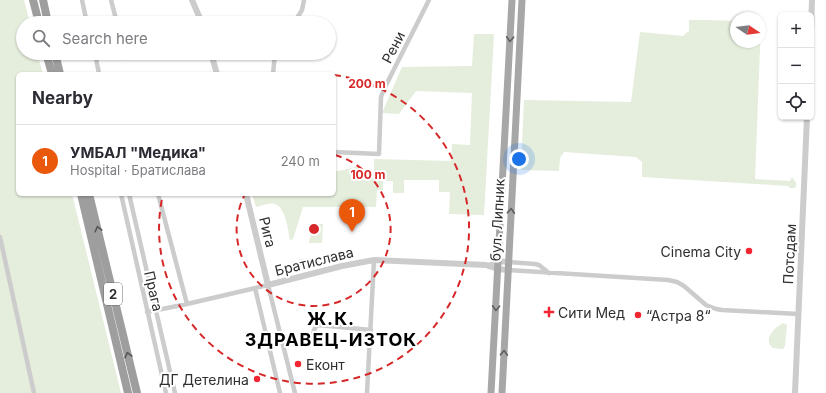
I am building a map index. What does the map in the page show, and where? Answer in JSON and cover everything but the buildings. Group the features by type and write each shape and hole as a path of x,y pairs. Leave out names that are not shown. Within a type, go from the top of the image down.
{"highway":[{"path":"34,0 37,16"},
{"path":"43,0 46,16"},
{"path":"48,60 51,72"},
{"path":"57,60 60,72"},
{"name":"2","path":"81,196 128,393"},
{"name":"2","path":"89,196 137,393"}],"main road":[{"name":"бул. Липник","path":"491,393 512,0"},
{"name":"бул. Липник","path":"502,393 522,0"}],"street":[{"path":"82,0 85,16"},
{"path":"111,0 114,16"},
{"path":"192,0 199,16"},
{"path":"298,16 302,10 304,0"},
{"name":"Рени","path":"336,152 379,154 381,97 429,0"},
{"path":"812,0 812,12"},
{"path":"96,60 99,72"},
{"path":"213,60 216,72"},
{"path":"273,72 274,60"},
{"name":"Потсдам","path":"795,393 807,120"},
{"name":"Прага","path":"121,196 166,393"},
{"path":"129,196 175,393"},
{"path":"159,196 188,304"},
{"name":"Рига","path":"246,196 295,393"},
{"path":"0,237 34,393"},
{"path":"368,393 374,260"},
{"name":"Братислава","path":"147,312 188,304 342,266 374,260 488,266"},
{"path":"488,266 498,261 535,264 551,274"},
{"path":"488,266 498,270 668,280 677,282 684,286 703,303 716,309 798,314"},
{"path":"255,288 280,393"},
{"path":"314,342 313,334 318,325 371,330"}],"green space":[{"path":"0,0 24,0 28,16 16,16 16,60 39,60 42,72 16,72 16,196 72,196 121,393 0,393"},
{"path":"689,20 730,21 730,48 760,48 755,179 790,181 792,177 796,183 795,188 789,188 789,186 642,177 642,162 636,157 564,152 560,158 559,171 521,170 524,100 631,102 640,32 683,36 689,31"},
{"path":"474,34 494,34 484,215 449,214 450,192 439,192 439,180 404,180 404,193 393,193 393,181 383,181 383,190 377,190 376,207 303,207 293,239 290,240 286,220 279,206 271,203 256,207 253,196 336,196 336,171 359,166 360,173 374,172 374,159 451,161 452,144 470,145 472,93 416,91 399,114 382,113 402,67 472,66"},
{"path":"317,224 323,224 322,243 309,243 313,228"},
{"path":"311,258 335,261 301,271 299,259"},
{"path":"783,323 787,325 785,346 783,349 773,348 769,344 770,336 775,328"}],"place":[{"name":"УМБАЛ \"Медика\"","path":"352,232"},
{"name":"Cinema City","path":"749,251"},
{"name":"Сити Мед","path":"549,312"},
{"name":"“Астра 8“","path":"638,315"},
{"name":"Еконт","path":"298,364"},
{"name":"ДГ Детелина","path":"257,379"}],"district":[{"name":"Ж.К. ЗДРАВЕЦ-ИЗТОК","path":"331,328"}]}
